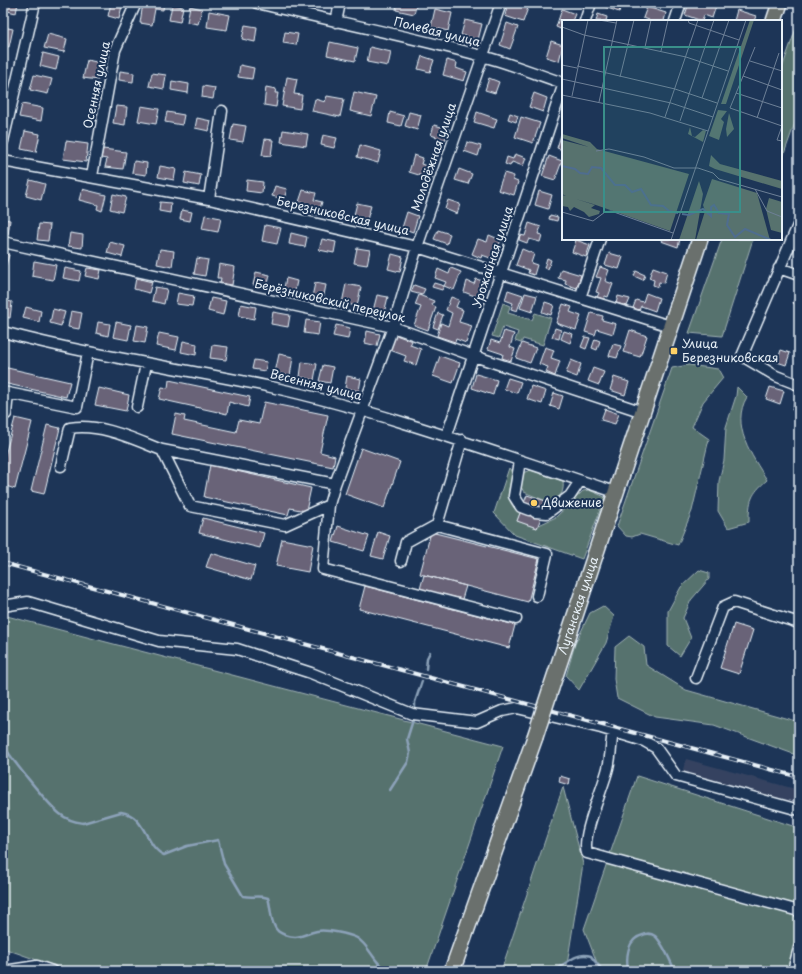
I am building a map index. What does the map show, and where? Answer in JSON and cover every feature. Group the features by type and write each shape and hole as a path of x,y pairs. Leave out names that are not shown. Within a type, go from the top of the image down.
{"highway":[{"path":"774,20 780,3"},
{"name":"Луганская улица","path":"452,971 535,737 700,240"}],"street":[{"path":"3,140 35,3"},
{"name":"Осенняя улица","path":"92,176 115,50 136,3"},
{"name":"Полевая улица","path":"257,3 484,56 562,83"},
{"path":"336,22 340,3"},
{"name":"Молодёжная улица","path":"501,3 417,247 393,327 335,484 329,505 324,569 516,619"},
{"path":"585,20 591,3"},
{"path":"675,20 680,3"},
{"name":"Урожайная улица","path":"447,435 562,89"},
{"path":"209,199 222,111"},
{"name":"Березниковская улица","path":"3,160 209,199 417,247 670,326"},
{"path":"799,223 742,356 776,376 799,385"},
{"path":"580,298 600,240"},
{"name":"Берёзниковский переулок","path":"3,242 393,327 474,356 643,412"},
{"path":"779,268 799,275"},
{"name":"Весенняя улица","path":"3,332 44,343 146,364 271,387 362,410 447,435 520,462 615,492"},
{"path":"3,415 6,414 5,393 77,407 88,352"},
{"path":"137,407 146,364"},
{"path":"61,466 70,428 81,426 112,432 162,450 335,484"},
{"path":"401,561 406,542 437,524 462,440"},
{"path":"162,450 190,506 286,525 329,505"},
{"path":"520,462 514,496 521,507 532,511 546,513 570,496 580,481"},
{"path":"437,524 547,554 537,596"},
{"path":"3,606 28,602 159,641 237,648 311,673 412,714 477,722 502,711 517,708 613,731 644,741 656,748 676,776 799,810"},
{"path":"696,678 723,607 734,602 799,623"},
{"path":"613,731 608,766 584,846 587,853 799,911"},
{"path":"793,971 799,948"},
{"path":"4,971 37,966 52,971"}],"shaded area":[{"path":"686,759 799,790 799,816 679,783"}],"green space":[{"path":"799,20 799,112 782,159 782,68"},
{"path":"722,240 753,240 722,336 689,333"},
{"path":"503,303 510,306 508,313 532,320 535,313 551,318 543,345 523,339 521,343 515,341 518,332 503,327 499,338 492,336"},
{"path":"689,365 718,369 723,378 703,402 692,427 709,439 692,511 678,545 640,534 632,537 626,536 617,526 672,368"},
{"path":"737,387 747,397 742,408 741,418 745,440 755,461 767,480 757,489 752,498 750,503 749,522 728,528 718,511 719,481 724,460 726,427 736,396"},
{"path":"509,468 512,476 509,496 515,509 521,510 517,521 537,528 539,525 556,517 583,491 589,490 605,497 582,559 515,535 494,513"},
{"path":"531,470 563,481 562,493 554,502 546,501 524,492 521,487 522,473"},
{"path":"699,570 709,573 709,579 691,600 683,618 691,638 680,656 668,646 668,611 681,587"},
{"path":"603,606 614,616 606,643 579,690 566,676 575,644 590,613"},
{"path":"3,615 503,746 426,971 68,971 3,948"},
{"path":"629,636 644,647 646,665 686,690 799,722 799,756 714,725 655,717 617,698 614,679 615,647"},
{"path":"637,776 799,828 799,971 598,971 599,968 584,929"},
{"path":"563,787 583,864 566,971 501,971"}],"building":[{"path":"3,3 18,3 16,13 3,10"},
{"path":"55,3 70,3 69,8 54,5"},
{"path":"111,3 130,3 129,8 122,6 119,19 108,16"},
{"path":"143,3 152,3 151,6 157,6 157,3 164,3 163,10 155,9 152,25 140,23"},
{"path":"397,3 417,3 414,14 396,10"},
{"path":"515,3 529,5 523,22 505,16 508,4 514,6"},
{"path":"606,3 629,3 627,8 621,6 619,12 605,7"},
{"path":"689,3 706,3 716,6 712,18 704,15 702,20 699,20 685,15"},
{"path":"172,5 183,7 180,22 169,20"},
{"path":"190,6 202,9 198,24 187,22"},
{"path":"647,7 666,13 664,20 649,20 643,18"},
{"path":"435,9 452,13 448,31 431,27"},
{"path":"562,9 575,14 572,20 562,20 562,30 556,27"},
{"path":"737,10 756,16 754,20 734,20"},
{"path":"209,11 230,15 227,30 207,27"},
{"path":"598,14 607,17 606,20 596,20"},
{"path":"465,20 482,24 478,40 461,35"},
{"path":"507,23 518,27 510,49 500,45"},
{"path":"245,25 257,27 255,42 242,39"},
{"path":"3,27 13,29 9,47 3,45"},
{"path":"285,32 298,34 296,45 283,43"},
{"path":"48,34 67,39 64,52 44,48"},
{"path":"551,41 562,45 559,61 546,57"},
{"path":"330,42 358,48 355,61 327,55"},
{"path":"370,47 391,52 388,66 367,62"},
{"path":"43,53 59,57 56,70 40,66"},
{"path":"422,56 434,60 430,72 418,69"},
{"path":"87,60 101,63 98,80 83,78"},
{"path":"447,60 457,63 456,68 467,72 464,81 443,75"},
{"path":"240,65 254,68 252,79 238,77"},
{"path":"120,71 134,73 133,82 119,80"},
{"path":"152,73 166,75 164,89 149,86"},
{"path":"34,75 52,79 48,94 30,90"},
{"path":"287,77 297,79 294,94 302,95 300,109 282,106"},
{"path":"489,78 499,82 495,93 485,90"},
{"path":"172,81 189,84 188,93 171,90"},
{"path":"203,86 215,88 213,99 202,97"},
{"path":"266,87 276,89 275,93 278,93 276,107 264,105"},
{"path":"354,92 376,97 371,116 350,111"},
{"path":"534,93 547,98 543,112 529,107"},
{"path":"327,96 344,99 340,117 312,111 315,99 325,102"},
{"path":"22,104 43,108 41,121 19,117"},
{"path":"116,106 127,107 125,125 113,123"},
{"path":"141,106 159,109 156,124 138,121"},
{"path":"167,112 184,115 182,125 165,122"},
{"path":"390,112 404,116 401,126 388,123"},
{"path":"409,112 421,115 417,130 405,126"},
{"path":"477,112 497,119 494,128 474,122"},
{"path":"510,113 518,116 516,122 508,119"},
{"path":"521,117 540,123 533,143 515,137"},
{"path":"197,118 211,121 209,131 195,128"},
{"path":"233,124 246,126 243,142 230,140"},
{"path":"434,125 449,129 445,140 431,135"},
{"path":"283,130 308,134 306,146 281,142"},
{"path":"25,131 40,134 36,152 21,149"},
{"path":"323,135 337,138 334,148 321,145"},
{"path":"561,135 562,150 557,148"},
{"path":"265,139 273,140 271,156 262,155"},
{"path":"66,141 88,144 86,162 63,159"},
{"path":"467,142 481,146 478,156 464,151"},
{"path":"360,145 381,151 378,163 357,157"},
{"path":"103,149 126,152 123,169 105,167 107,159 101,158"},
{"path":"515,154 526,158 523,166 512,162 510,166 505,164 507,157 513,159"},
{"path":"414,155 423,158 421,164 435,169 432,179 409,172"},
{"path":"549,156 562,161 555,180 542,176"},
{"path":"134,161 147,163 146,175 132,173"},
{"path":"160,166 176,169 174,180 158,177"},
{"path":"459,169 472,174 468,184 455,180"},
{"path":"186,172 201,175 199,186 184,183"},
{"path":"504,173 514,176 513,180 518,182 514,195 498,190"},
{"path":"30,180 45,184 41,200 26,196"},
{"path":"247,180 263,182 262,193 246,191"},
{"path":"275,186 287,189 284,199 272,196"},
{"path":"82,189 106,195 102,211 97,209 98,205 79,200"},
{"path":"303,190 316,193 314,200 322,202 318,215 308,212 310,205 299,202"},
{"path":"539,191 552,195 548,209 535,205"},
{"path":"113,194 126,197 122,212 110,209"},
{"path":"448,200 460,204 457,214 445,209"},
{"path":"160,202 171,203 170,213 159,211"},
{"path":"357,203 371,206 366,223 353,219"},
{"path":"182,210 192,212 190,221 180,219"},
{"path":"407,212 418,216 413,232 402,228"},
{"path":"205,215 221,218 218,232 202,229"},
{"path":"550,215 558,217 557,221 549,219"},
{"path":"3,219 10,220 8,235 3,234"},
{"path":"529,223 541,227 538,234 542,235 540,242 529,239 527,243 519,240 520,235 525,236"},
{"path":"39,224 50,225 48,241 37,240"},
{"path":"265,225 281,228 277,244 262,241"},
{"path":"438,230 450,234 447,244 434,239"},
{"path":"70,233 83,235 82,248 68,246"},
{"path":"291,233 307,237 305,247 289,244"},
{"path":"489,235 501,240 493,259 482,255 481,258 472,254 478,239 487,242"},
{"path":"322,239 336,242 334,253 319,250"},
{"path":"576,240 590,245 586,257 572,252"},
{"path":"662,240 680,240 678,247"},
{"path":"110,242 125,246 122,257 107,253"},
{"path":"357,248 370,250 367,265 354,263"},
{"path":"160,249 174,251 172,267 157,264"},
{"path":"522,249 534,254 531,263 537,265 534,275 528,273 529,270 516,265"},
{"path":"3,253 9,255 6,265 3,264"},
{"path":"609,253 623,257 619,269 605,265"},
{"path":"392,254 403,257 400,272 388,269"},
{"path":"197,258 208,260 205,276 194,274"},
{"path":"547,258 551,260 548,269 544,268"},
{"path":"34,261 56,265 53,280 32,276"},
{"path":"219,264 235,267 232,285 220,283 221,278 217,278"},
{"path":"600,267 609,270 605,281 613,284 608,297 605,296 604,299 597,297 599,293 596,292 601,278 596,277"},
{"path":"653,267 667,272 664,283 659,282 658,287 653,285 654,280 649,278"},
{"path":"65,268 81,271 79,281 63,278"},
{"path":"87,268 101,270 99,279 85,276"},
{"path":"451,268 461,272 454,290 444,286 446,282 435,278 438,269 449,274"},
{"path":"561,269 581,275 577,288 565,284 566,280 558,278"},
{"path":"636,271 645,275 643,280 634,276"},
{"path":"256,272 270,275 267,288 253,285"},
{"path":"136,278 152,282 149,293 134,289"},
{"path":"286,278 297,281 294,295 283,293"},
{"path":"476,279 486,282 480,298 464,292 467,281 474,284"},
{"path":"315,283 326,285 323,300 312,297"},
{"path":"434,283 444,286 442,290 432,287"},
{"path":"346,284 361,287 357,306 342,303"},
{"path":"414,285 425,289 422,295 411,292"},
{"path":"155,287 167,289 164,304 152,301"},
{"path":"508,290 523,295 517,311 511,309 513,303 505,300"},
{"path":"797,292 799,293 799,306 793,303"},
{"path":"178,293 194,296 192,306 176,304"},
{"path":"525,293 537,296 532,312 520,308"},
{"path":"646,293 659,298 655,311 641,306 639,310 633,308 636,300 643,302"},
{"path":"377,295 388,297 384,313 373,311"},
{"path":"419,295 434,301 432,305 436,307 428,330 414,325 421,307 415,305"},
{"path":"618,296 630,299 627,306 616,303"},
{"path":"451,297 459,300 456,307 463,310 459,322 472,326 466,343 456,339 455,342 437,336 441,323 448,326 452,313 446,310"},
{"path":"211,298 226,301 223,315 208,311"},
{"path":"3,300 12,302 10,318 3,317"},
{"path":"545,302 554,305 551,315 542,312"},
{"path":"241,304 256,307 254,319 239,316"},
{"path":"563,304 572,307 570,312 581,316 576,330 556,323"},
{"path":"26,307 41,311 39,322 23,318"},
{"path":"53,309 65,312 61,326 50,323"},
{"path":"71,311 82,313 79,329 68,327"},
{"path":"273,312 290,315 288,327 271,324"},
{"path":"438,313 443,315 438,329 433,327"},
{"path":"591,313 603,316 602,320 616,324 613,334 597,329 595,335 585,332"},
{"path":"306,320 320,322 318,335 304,333"},
{"path":"98,322 110,324 108,336 96,333"},
{"path":"116,322 131,325 128,340 113,337"},
{"path":"137,325 148,327 145,343 134,341"},
{"path":"336,325 350,328 348,339 333,336"},
{"path":"555,328 561,330 559,339 552,337"},
{"path":"630,330 647,336 640,357 623,352"},
{"path":"367,331 380,334 377,346 365,343"},
{"path":"504,331 514,334 510,347 515,349 511,361 502,358 503,354 488,349 491,340 500,343"},
{"path":"564,331 573,334 570,343 561,339"},
{"path":"159,333 179,337 176,350 156,346"},
{"path":"396,335 412,341 410,345 421,349 416,365 404,361 406,356 390,350"},
{"path":"585,337 590,338 586,349 581,347"},
{"path":"595,339 600,341 597,350 592,348"},
{"path":"183,341 197,344 196,355 181,352"},
{"path":"522,343 536,348 530,363 516,358"},
{"path":"613,344 621,346 617,358 609,356"},
{"path":"212,345 228,347 226,360 210,358"},
{"path":"545,347 554,350 551,358 560,361 555,376 546,372 548,367 539,364"},
{"path":"781,350 790,353 786,365 777,362"},
{"path":"279,354 293,357 290,376 275,373"},
{"path":"440,356 460,363 453,383 433,376"},
{"path":"254,360 267,362 265,371 252,369"},
{"path":"571,360 581,364 577,377 566,373"},
{"path":"302,362 317,364 314,380 300,377"},
{"path":"323,365 333,367 330,383 319,381"},
{"path":"3,367 70,382 66,397 3,383"},
{"path":"593,368 604,372 599,385 588,381"},
{"path":"476,374 497,380 493,395 472,388"},
{"path":"347,376 361,379 359,391 345,388"},
{"path":"614,377 629,382 625,395 610,390"},
{"path":"508,378 521,382 517,393 504,389"},
{"path":"169,380 250,397 248,407 229,402 227,414 159,399 162,387 168,388"},
{"path":"531,386 546,391 542,404 527,399"},
{"path":"770,387 784,391 780,404 766,399"},
{"path":"99,388 129,395 126,411 95,405"},
{"path":"554,393 563,396 559,409 550,406"},
{"path":"796,396 799,397 799,412 792,410"},
{"path":"264,402 328,415 320,452 335,456 333,467 172,434 176,414 185,416 184,421 236,432 239,420 259,424"},
{"path":"605,409 619,414 615,424 601,420"},
{"path":"15,418 32,422 15,489 3,485 3,463"},
{"path":"47,425 60,428 44,494 31,491"},
{"path":"361,448 400,462 384,508 345,494"},
{"path":"210,465 311,488 306,511 290,508 288,515 204,497"},
{"path":"527,495 546,501 544,508 537,506 533,516 541,518 537,528 517,521"},
{"path":"203,518 264,533 260,548 199,533"},
{"path":"338,526 369,536 364,551 333,542"},
{"path":"378,532 390,536 383,559 371,556"},
{"path":"431,532 539,559 528,602 420,574"},
{"path":"282,539 313,545 308,572 276,566"},
{"path":"211,553 255,566 251,580 206,567"},
{"path":"424,575 466,586 462,599 420,589"},
{"path":"365,586 515,625 509,648 359,609"},
{"path":"734,624 753,630 739,674 720,668"},
{"path":"560,776 570,779 569,785 559,782"}],"waterway":[{"path":"426,669 427,658 430,652"},
{"path":"415,711 415,702 422,681"},
{"path":"390,790 408,762 410,753 407,739 413,720"},
{"path":"3,743 12,758 29,780 62,816 83,823 121,812 129,814 136,819 153,845 164,855 187,846 218,840 224,864 243,896 268,898 273,922 278,932 294,937 317,931 337,932 353,936 361,941 379,964 388,971"},
{"path":"628,971 627,960 631,944 634,940 644,934 652,934 661,943 675,971"},
{"path":"552,971 575,957 585,955 591,956 603,971"}],"railway":[{"path":"3,563 799,777"}],"place":[{"name":"Улица Березниковская","path":"674,351"},
{"name":"Движение","path":"534,503"}]}
